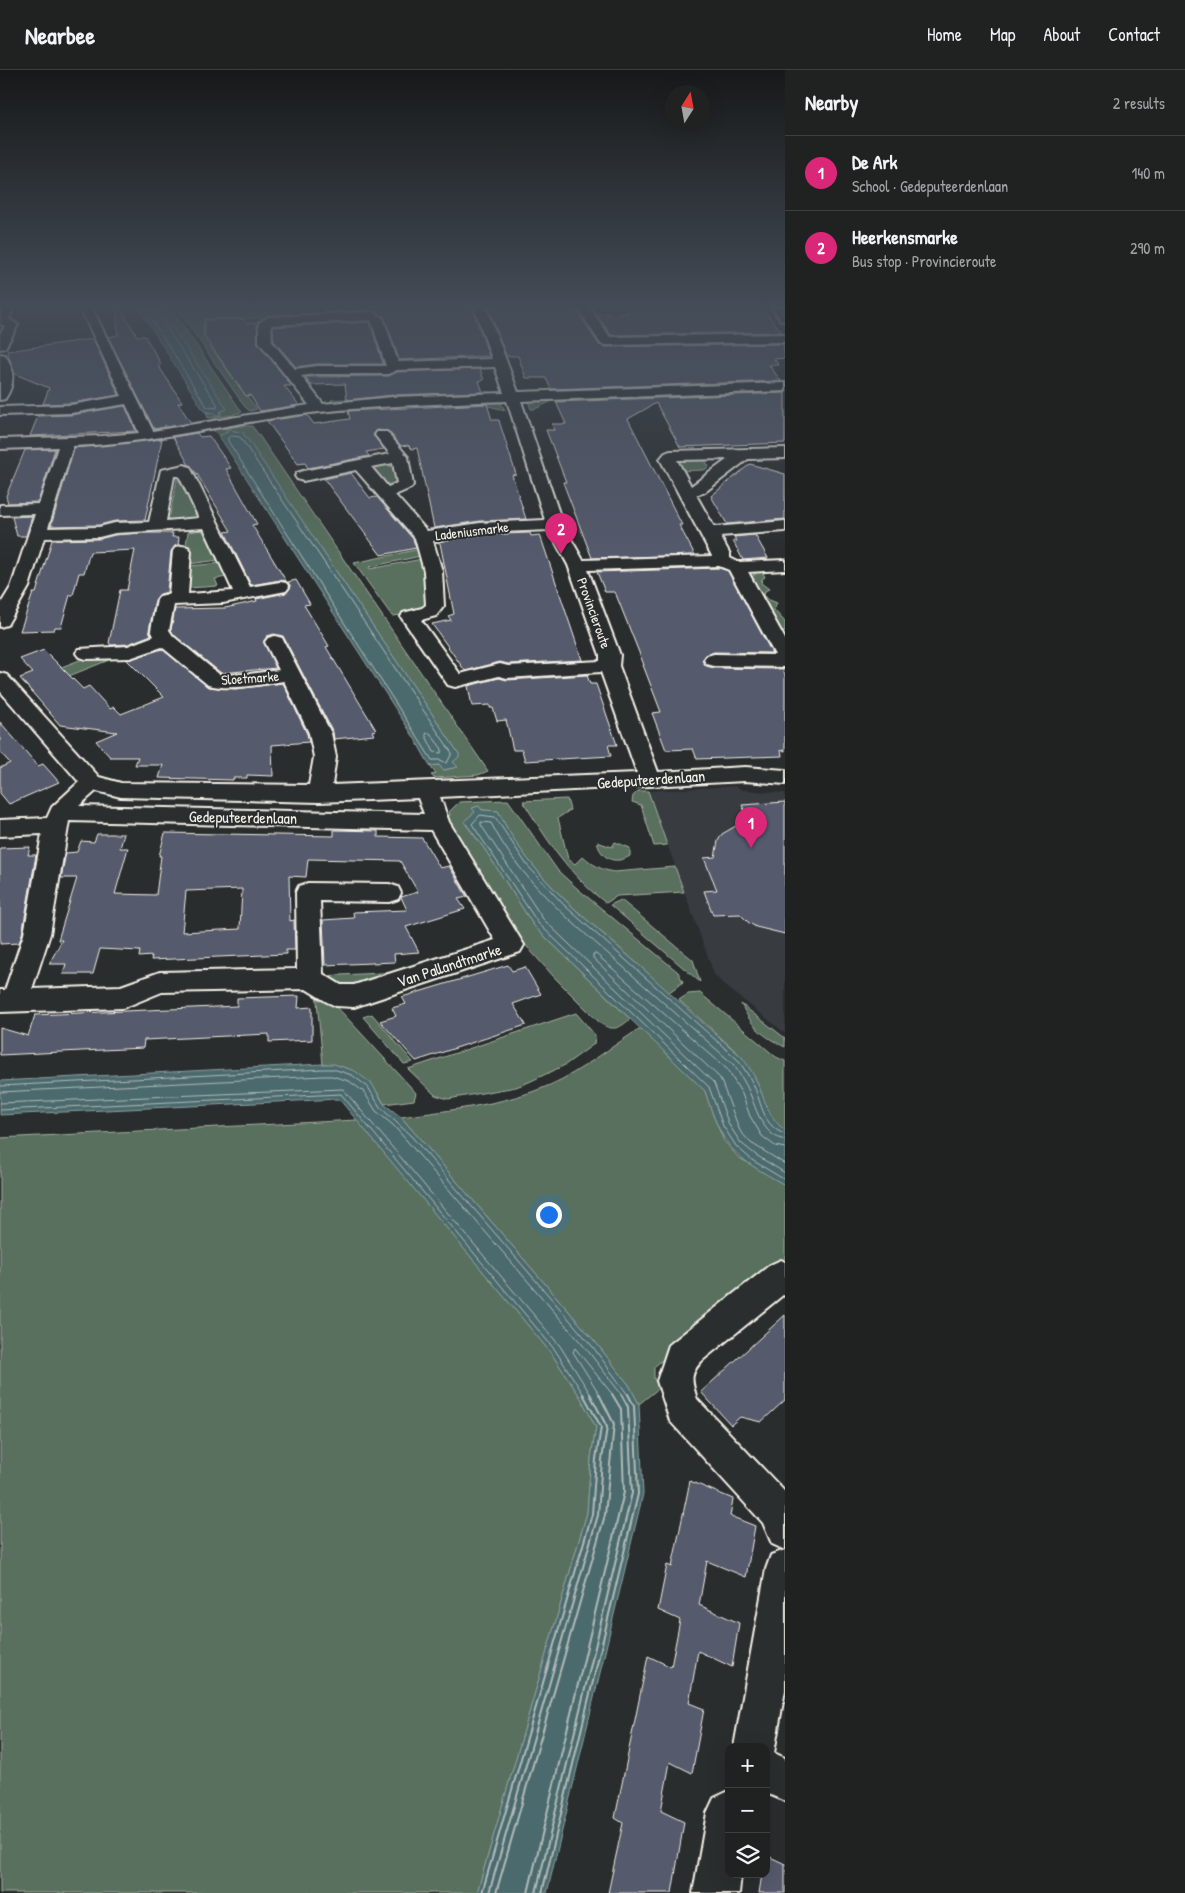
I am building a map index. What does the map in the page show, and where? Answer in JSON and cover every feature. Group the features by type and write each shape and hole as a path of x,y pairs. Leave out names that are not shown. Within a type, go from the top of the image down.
{"street":[{"path":"128,392 148,436"},
{"path":"307,392 319,408"},
{"name":"Provincieroute","path":"516,392 522,403 555,525 576,565 610,655 610,666 650,779"},
{"path":"522,403 528,392"},
{"path":"267,424 289,415 468,406 493,411 522,403 702,392"},
{"path":"0,444 68,442 148,436 289,415 319,408 393,401 552,404 785,396"},
{"path":"0,411 71,409 131,399"},
{"path":"382,436 400,457 405,485 384,494"},
{"path":"0,621 20,587 68,442"},
{"path":"785,452 670,456 668,459 721,554 785,656"},
{"path":"687,492 699,489 744,454"},
{"path":"302,476 400,457"},
{"path":"360,465 423,537"},
{"path":"156,527 167,473 184,470 244,594"},
{"path":"0,510 46,509"},
{"path":"38,533 99,532 114,528 156,527 209,522"},
{"name":"Ladeniusmarke","path":"555,525 480,528 423,537 427,546 434,586 435,606 430,612 410,617 455,681 500,670 507,672 610,666"},
{"path":"709,532 785,526"},
{"path":"178,600 182,551"},
{"path":"576,565 785,565"},
{"path":"86,653 130,652 165,639 160,630 166,600 223,598 280,587"},
{"name":"Sloetmarke","path":"165,639 215,681 249,680 290,674"},
{"name":"Sloetmarke","path":"275,642 320,733 325,757 319,794"},
{"path":"714,660 785,661"},
{"path":"0,679 92,783 69,801 58,820 38,934 8,1001 123,998 160,982 310,979 307,915 308,892 389,894"},
{"name":"Gedeputeerdenlaan","path":"92,783 122,790 319,794 427,791 745,774 785,777"},
{"path":"427,791 438,822"},
{"name":"Gedeputeerdenlaan","path":"0,828 58,820 438,822"},
{"name":"Van Pallandtmarke","path":"310,979 336,995 354,996 511,945 438,822"},
{"path":"785,1280 781,1276 681,1357 674,1381 682,1409 776,1510 785,1531"},
{"path":"756,1743 785,1568"},
{"path":"770,1773 785,1780"},
{"path":"716,1893 726,1833"}],"shaded area":[{"path":"735,786 743,790 785,793 785,1033 723,984 714,974 648,791"}],"green space":[{"path":"215,392 228,392 242,412 235,415 208,418 206,412 214,413 216,416 221,415 220,412 226,409"},
{"path":"235,392 244,392 257,409 250,411"},
{"path":"489,392 490,395 331,403 331,400 398,395"},
{"path":"775,392 749,395 552,401 535,409 531,409 528,401"},
{"path":"493,401 501,403 505,410 480,404 435,405 375,408 294,416 366,406"},
{"path":"252,426 258,434 488,771 478,775 434,778 431,775 436,774 430,766 439,765 444,770 457,767 452,762 459,754 242,432 226,430 228,432 219,436 213,430"},
{"path":"684,458 704,458 709,467 704,470 678,471 674,462"},
{"path":"383,464 393,467 395,479 398,479 398,483 388,486 382,484 371,470 374,466"},
{"path":"172,476 179,476 203,516 198,521 165,522 166,518 170,515 177,479 170,479"},
{"path":"202,530 219,560 189,564 191,555 185,552 188,532"},
{"path":"420,549 421,556 369,567 370,569 422,559 430,605 413,614 392,616 354,563"},
{"path":"220,563 227,577 215,579 218,586 188,588 190,566"},
{"path":"754,571 762,571 765,577 761,583 769,589 765,591 764,596 777,603 774,610 785,622 785,632 781,634 750,575 755,575"},
{"path":"109,657 109,660 31,691 22,682 85,658"},
{"path":"638,791 648,791 667,845 654,846 641,805 632,802 633,796"},
{"path":"567,799 570,810 558,818 568,859 575,864 583,856 597,867 614,872 675,867 684,892 617,896 606,903 570,869 550,843 523,801"},
{"path":"508,800 558,871 678,972 683,982 668,993 553,887 532,864 514,839 498,811 482,810 479,806 473,808 476,812 464,822 484,848 534,926 630,1019 620,1027 613,1028 600,1023 554,977 521,940 444,817 450,815 449,812 459,802"},
{"path":"597,842 612,847 615,842 630,848 630,856 619,860 609,859 602,853"},
{"path":"621,900 693,960 700,982 610,905"},
{"path":"401,972 357,986 335,985 321,976"},
{"path":"316,991 337,1007 408,1084 416,1093 414,1100 384,1104 374,1088 359,1075 342,1067 323,1064"},
{"path":"700,993 776,1057 785,1061 785,1130 777,1125 766,1107 759,1086 741,1056 679,1000 688,994"},
{"path":"741,1004 785,1038 785,1047 758,1030"},
{"path":"576,1013 595,1035 594,1044 565,1065 516,1087 448,1099 435,1095 408,1069"},
{"path":"372,1014 413,1062 404,1064 363,1017"},
{"path":"641,1028 705,1091 724,1141 738,1157 785,1185 785,1258 760,1276 654,1367 654,1379 659,1388 639,1404 629,1385 597,1344 401,1117 477,1106 532,1092 550,1085 585,1066"},
{"path":"357,1120 551,1353 581,1398 596,1427 591,1458 587,1513 477,1893 0,1893 0,1138"}],"water":[{"path":"192,392 216,392 227,409 219,412 221,415 204,411"},
{"path":"231,429 242,432 250,443 459,754 459,757 453,762 458,767 443,770 439,765 430,766 415,739 219,436 228,432 226,430"},
{"path":"479,806 482,810 498,811 512,836 546,881 586,919 741,1056 749,1067 772,1116 785,1130 785,1185 753,1166 732,1149 711,1111 705,1091 534,926 484,848 464,821 475,812 472,808"},
{"path":"334,1064 355,1071 372,1084 384,1104 401,1117 597,1344 629,1385 639,1404 643,1494 547,1893 477,1893 587,1513 591,1458 596,1427 581,1398 551,1353 339,1099 0,1115 0,1081"}],"building":[{"path":"47,392 118,392 119,395 71,403 43,404"},
{"path":"136,392 176,392 182,402 178,403 191,423 167,427 165,425 165,427 154,429"},
{"path":"243,392 289,392 299,405 260,411 250,395 246,396"},
{"path":"346,392 481,392 393,395 347,400"},
{"path":"785,393 785,443 680,447 656,403 628,419 682,525 679,525 695,555 592,558 564,485 563,482 566,482 546,430 554,430 552,424 566,424 556,402"},
{"path":"487,404 492,420 499,420 516,474 512,475 526,519 480,521 434,528 417,448 412,449 408,445 401,446 388,431 377,430 373,435 384,449 366,452 369,456 308,468 305,463 298,464 267,421 307,415 314,424 350,419 348,411"},
{"path":"125,406 136,431 30,436 38,416 71,415"},
{"path":"197,433 200,437 209,436 231,468 226,469 257,524 252,525 286,581 280,580 251,585 225,532 231,531 173,437"},
{"path":"162,439 145,520 115,521 99,525 51,526 74,448"},
{"path":"55,449 38,502 8,503 6,496 25,450"},
{"path":"750,464 785,474 785,519 727,524 711,496"},
{"path":"351,473 370,498 377,497 413,539 416,548 381,555 324,479"},
{"path":"32,516 26,536 17,536 12,517"},
{"path":"173,533 172,537 179,537 178,545 171,551 167,592 160,594 155,600 149,630 151,635 128,644 111,645 109,643 120,590 127,590 135,550 90,552 84,573 79,573 73,595 70,595 61,627 55,627 54,630 20,631 33,593 36,593 52,540 99,539 115,535"},
{"path":"530,533 531,536 540,535 582,660 508,664 500,662 465,671 432,624 451,620 448,616 454,614 440,543 435,542 480,535"},
{"path":"755,535 768,558 743,560 733,541 737,541 734,537"},
{"path":"719,568 728,571 772,653 714,652 706,655 702,661 706,666 714,668 782,669 785,674 785,751 781,750 782,756 697,759 693,749 666,750 652,713 661,712 644,665 615,592 605,592 597,572"},
{"path":"296,580 310,604 304,605 329,646 326,647 376,730 372,731 374,735 334,739 333,732 283,636 274,634 267,636 264,641 276,668 221,673 174,635 171,630 175,609 225,608 257,601 256,599 286,593 291,587 288,582"},
{"path":"162,649 208,687 236,689 283,683 309,742 272,745 273,776 247,775 247,778 233,778 233,780 159,778 163,765 135,765 138,757 110,757 96,741 117,732 60,725 20,678 33,673 20,659 44,650 83,689 89,686 110,709 114,707 121,714 164,697 127,660"},
{"path":"587,675 590,684 596,684 617,745 608,745 611,756 525,761 522,750 513,750 506,720 497,721 493,708 490,708 490,705 472,706 468,686 499,678 507,680"},
{"path":"0,722 38,766 43,764 59,782 9,804 0,793 0,768 10,763 0,752"},
{"path":"785,802 785,934 756,927 740,914 713,915 704,891 717,890 704,858 715,857 718,841 722,834 748,819 742,805"},
{"path":"334,830 378,831 378,837 422,838 440,868 449,866 467,897 458,899 465,909 406,927 419,952 394,954 395,962 325,965 323,920 354,918 353,912 407,910 401,897 418,892 400,861 308,859 306,877 289,876 290,921 294,920 295,950 286,950 286,954 151,960 152,956 139,957 140,951 100,949 93,974 63,974 66,964 49,964 62,940 58,940 77,878 61,878 66,853 77,852 81,841 94,842 97,834 124,834 120,848 128,848 115,894 156,895 161,856 159,856 165,833 334,836","holes":["242,889 240,929 182,932 186,891"]},
{"path":"30,847 28,855 36,855 22,934 19,943 0,944 0,848"},
{"path":"508,965 512,971 525,967 541,994 513,1004 526,1025 416,1061 380,1021 396,1016 392,1008 406,1004 402,997"},
{"path":"299,996 298,1008 312,1007 312,1040 269,1042 269,1034 164,1039 144,1040 143,1048 0,1055 0,1028 28,1036 35,1015 237,1006 237,998"},
{"path":"785,1315 785,1400 761,1422 740,1417 731,1425 701,1392"},
{"path":"690,1481 733,1499 730,1516 755,1526 746,1577 707,1561 699,1605 739,1623 732,1667 698,1651 689,1703 704,1709 692,1773 670,1762 661,1811 684,1822 672,1893 608,1893 623,1823 615,1818 648,1656 671,1667 680,1620 658,1610 667,1565 672,1567"},
{"path":"770,1857 785,1864 785,1893 759,1893 761,1878 770,1878"}],"place":[{"name":"Heerkensmarke","path":"561,554"},
{"name":"De Ark","path":"751,848"}]}
